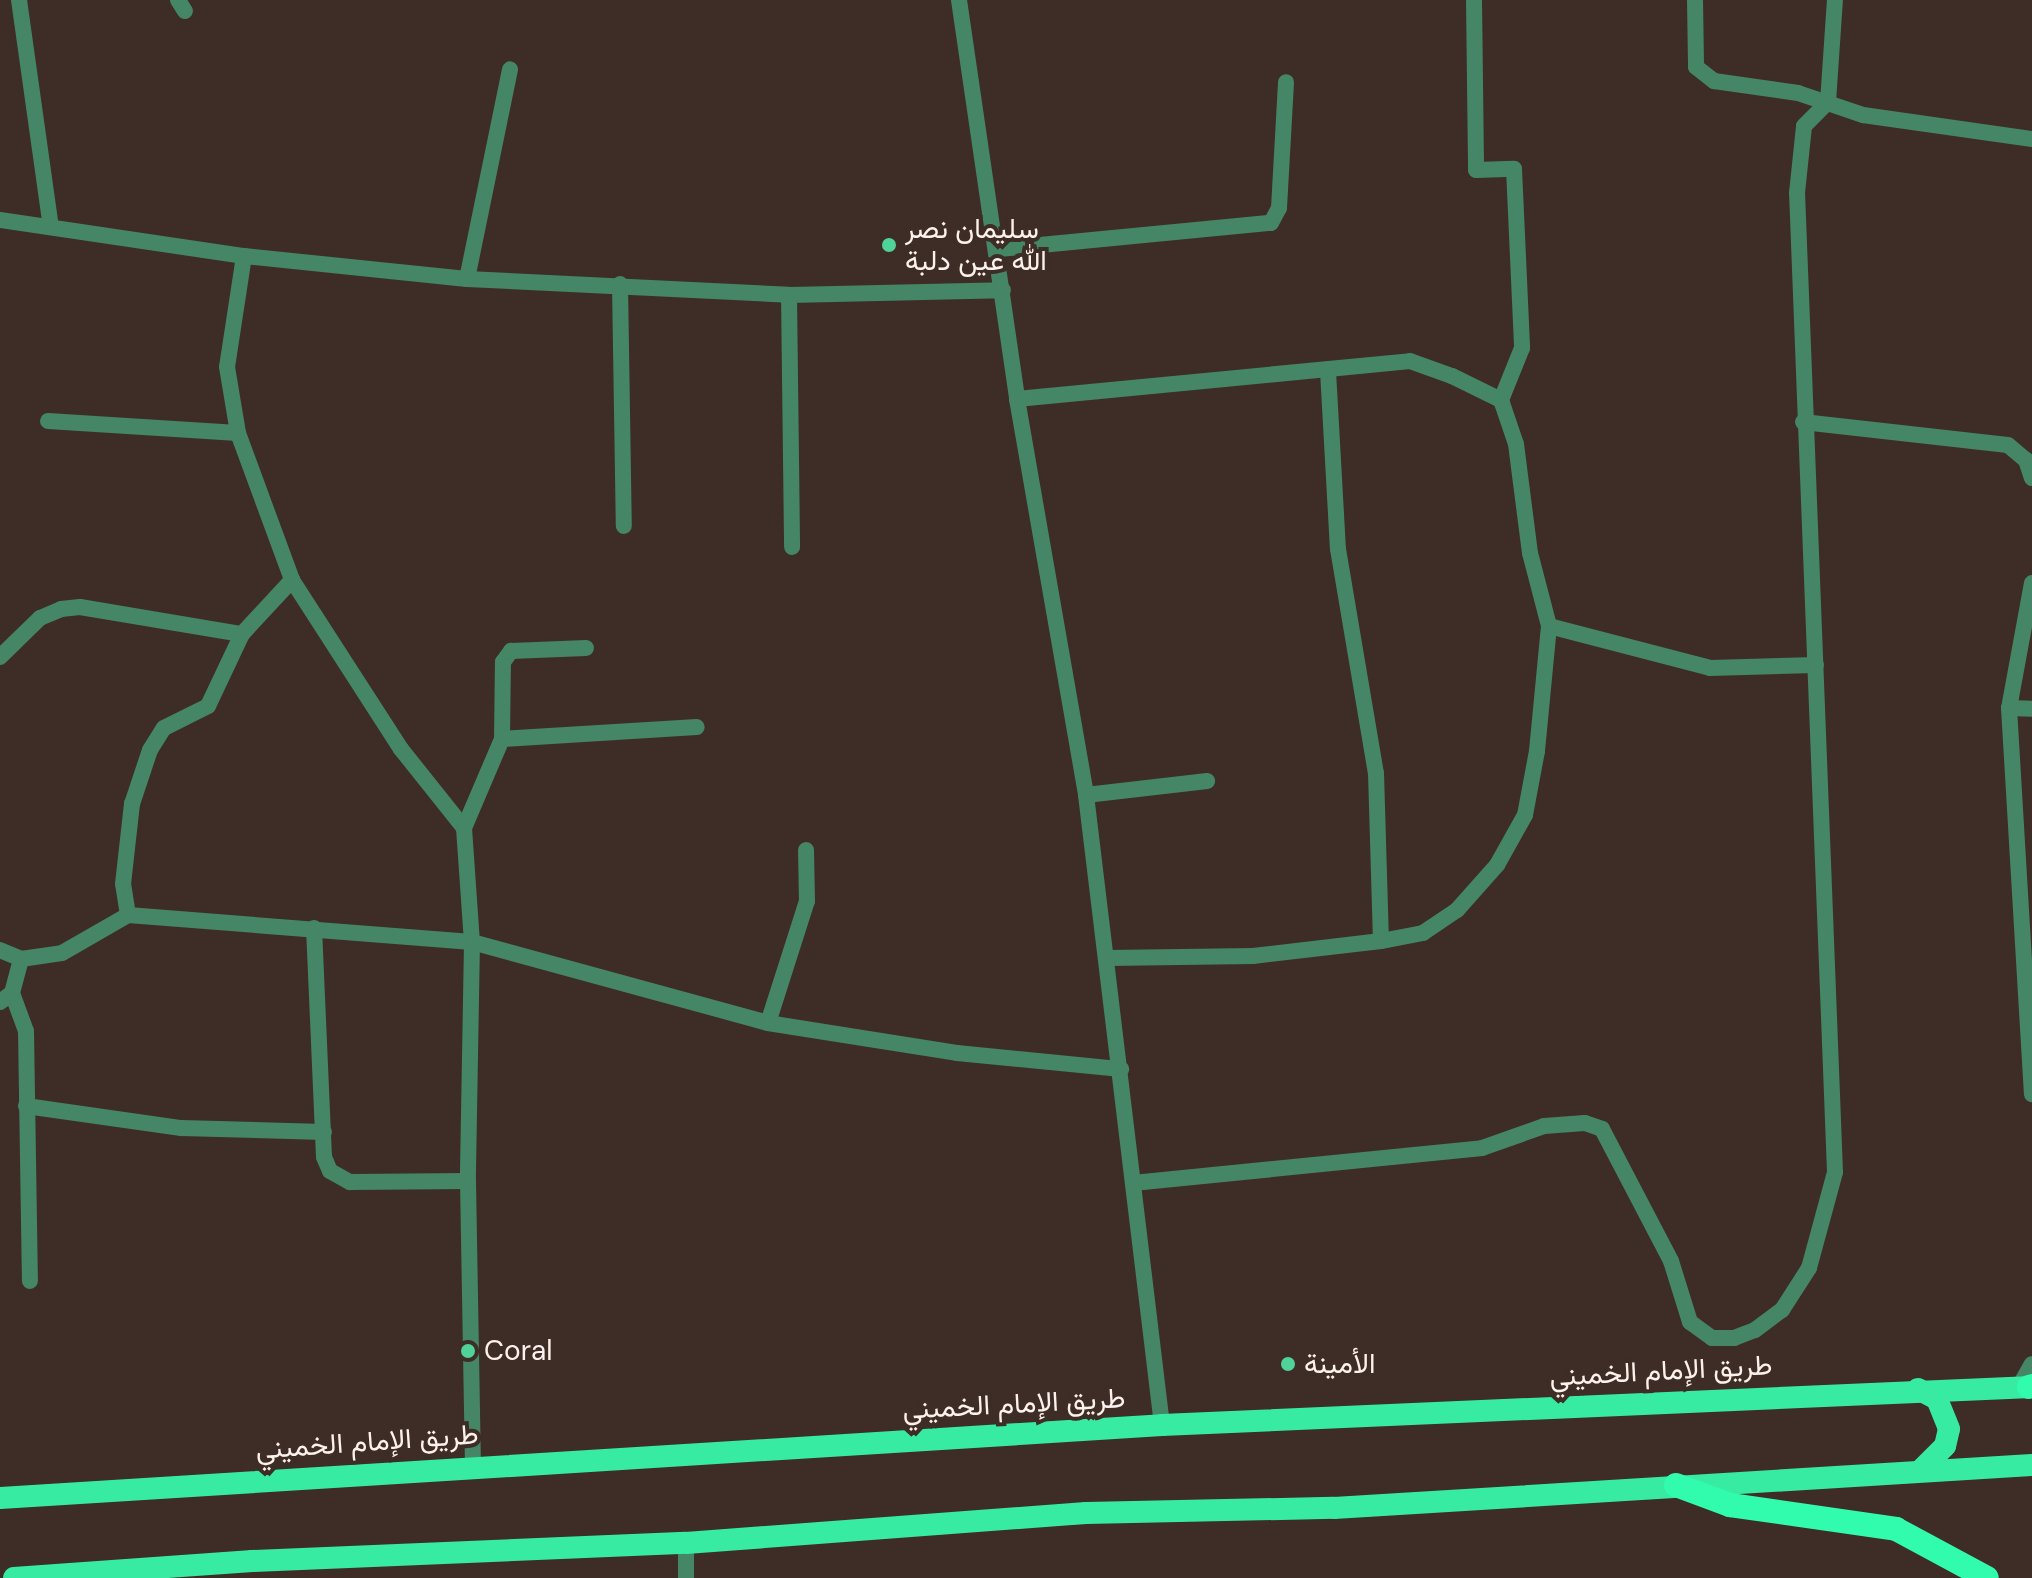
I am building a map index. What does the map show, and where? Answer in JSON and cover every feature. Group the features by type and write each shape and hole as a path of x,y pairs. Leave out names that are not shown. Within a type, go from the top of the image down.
{"highway":[{"name":"طريق الإمام الخميني","path":"0,1498 473,1465 1162,1425 2029,1383"},
{"path":"1917,1388 1937,1399 1949,1429 1945,1446 1921,1470"},
{"path":"14,1578 252,1561 686,1543 1086,1513 1334,1508 2032,1465"},
{"path":"1676,1485 1730,1505 1896,1529 1987,1578"}],"street":[{"path":"19,0 51,227"},
{"path":"959,0 999,249 1017,399 1086,795 1162,1425"},
{"path":"1108,958 1253,956 1423,933 1457,910 1497,865 1525,815 1537,751 1549,626 1530,553 1516,444 1501,400 1522,348 1514,169 1476,170 1474,0"},
{"path":"1695,0 1696,67 1714,81 1798,93 1863,115 2032,139"},
{"path":"1133,1183 1482,1148 1544,1126 1585,1123 1602,1129 1671,1261 1690,1322 1712,1338 1734,1338 1782,1310 1809,1268 1835,1172 1816,665 1803,422 1799,154 1804,126 1828,102 1835,0"},
{"path":"467,279 510,69"},
{"path":"999,249 1271,223 1279,208 1286,82"},
{"path":"0,220 244,256 467,279 620,284 789,295 1003,290"},
{"path":"244,256 227,367 238,433 292,580 401,749 464,828"},
{"path":"620,284 624,526"},
{"path":"789,295 792,547"},
{"path":"1017,399 1410,361 1501,400"},
{"path":"1328,371 1338,549 1376,773 1381,941"},
{"path":"48,421 238,433"},
{"path":"1803,422 2008,445 2026,460 2032,478"},
{"path":"128,915 123,884 132,804 142,771 164,728 208,706 242,634 292,580"},
{"path":"2032,583 2009,708 2032,1094"},
{"path":"0,657 40,618 61,609 80,607 242,634"},
{"path":"1549,626 1710,668 1816,665"},
{"path":"473,1465 468,1181 472,942 464,828 502,739 503,662 511,651 586,648"},
{"path":"2009,708 2032,709"},
{"path":"502,739 697,727"},
{"path":"1086,795 1207,781"},
{"path":"768,1023 807,901 806,850"},
{"path":"0,950 21,959 62,953 128,915 472,942 768,1023 957,1053 1121,1069"},
{"path":"314,928 324,1157 337,1179 468,1181"},
{"path":"21,959 6,998 24,1015 30,1281"},
{"path":"26,1106 181,1128 324,1132"},
{"path":"686,1543 686,1578"}],"place":[{"name":"سليمان نصر الله عين دلبة","path":"889,245"},
{"name":"Coral","path":"468,1351"},
{"name":"الأمينة","path":"1288,1364"}]}
